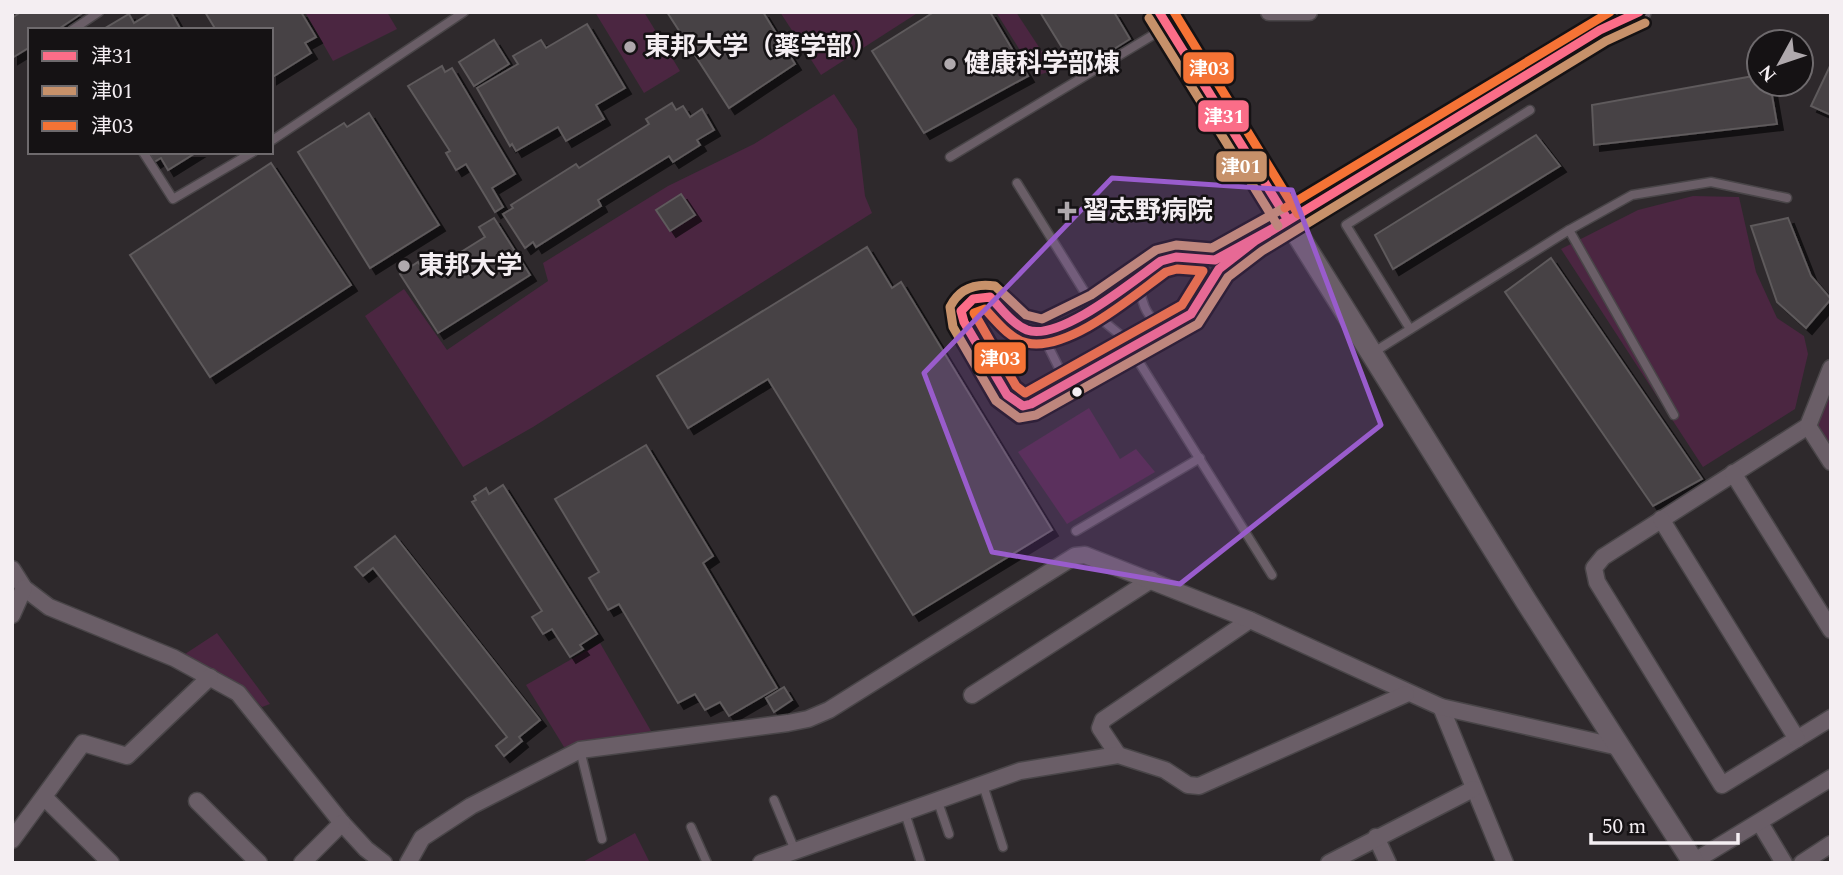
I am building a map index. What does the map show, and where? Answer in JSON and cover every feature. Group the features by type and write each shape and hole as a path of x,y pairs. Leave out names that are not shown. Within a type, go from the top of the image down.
{"street":[{"path":"1269,12 1309,12"},
{"path":"1288,220 1600,30 1633,13"},
{"path":"1163,19 1694,863 1831,778"},
{"path":"1831,368 1808,426 1603,557 1594,568 1597,582 1722,785 1831,718"},
{"path":"1808,426 1831,462"},
{"path":"1733,473 1831,630"},
{"path":"1661,519 1797,739"},
{"path":"408,863 422,838 471,806 580,750 808,719 829,709 1075,556 1085,555 1250,620 1406,694 1441,707 1619,747"},
{"path":"12,569 24,588 49,607 174,658 238,693 342,823 366,849 384,863"},
{"path":"972,695 1151,580"},
{"path":"12,615 24,588"},
{"path":"1118,755 1100,728 1103,720 1250,620"},
{"path":"12,840 83,743 127,757 210,677"},
{"path":"761,863 794,848 938,802 1020,771 1118,755 1165,770 1188,785 1199,786 1406,694"},
{"path":"1441,707 1472,789 1505,863"},
{"path":"1329,863 1472,789"},
{"path":"44,797 111,863"},
{"path":"197,801 259,863"},
{"path":"302,863 342,823"},
{"path":"1760,823 1784,863"},
{"path":"1376,837 1388,863"},
{"path":"1802,863 1831,844"}],"lane":[{"path":"75,28 99,12"},
{"path":"273,140 464,12"},
{"path":"950,157 1163,19"},
{"path":"1410,329 1346,225 1530,110"},
{"path":"144,154 173,199 250,154"},
{"path":"1371,353 1569,230 1632,195 1711,182 1787,198"},
{"path":"1017,183 1093,305 1129,348 1272,575"},
{"path":"1288,220 1255,240 1219,269 1191,314 1031,404 1023,406 1007,395 964,322 961,311 966,303 977,297 990,297 1016,324 1041,332 1055,329 1161,261 1176,257 1215,260 1288,220"},
{"path":"1569,230 1674,415"},
{"path":"1141,274 1140,294 1149,313 1164,325 1173,324"},
{"path":"1041,332 1068,384"},
{"path":"1076,531 1200,458"},
{"path":"580,750 602,839"},
{"path":"983,785 1003,847"},
{"path":"774,800 794,848"},
{"path":"938,802 949,834"},
{"path":"905,813 921,863"},
{"path":"691,827 707,863"}],"highlighted area":[{"path":"1112,178 1292,190 1381,425 1180,584 992,552 924,373"}],"shaded area":[{"path":"305,12 387,12 397,29 333,61"},
{"path":"595,12 644,12 680,71 644,93"},
{"path":"780,12 919,12 821,75"},
{"path":"996,12 1016,12 1054,70 1036,76"},
{"path":"834,94 857,129 865,196 872,213 533,427 463,467 365,316 404,289 447,350 548,281 543,263 668,186 754,144"},
{"path":"1693,196 1739,197 1756,272 1777,318 1804,336 1808,354 1795,409 1703,467 1561,249 1638,210"},
{"path":"1831,380 1831,459 1808,426"},
{"path":"1089,408 1120,459 1136,449 1155,472 1067,524 1018,452"},
{"path":"217,633 270,704 262,707 245,689 185,654"},
{"path":"600,643 651,731 564,747 526,685"},
{"path":"635,833 650,863 581,863"}],"building":[{"path":"21,12 84,12 60,28 28,28 28,48 12,58 12,18"},
{"path":"152,12 171,12 180,28 105,28 129,14 134,23"},
{"path":"205,12 301,12 316,37 305,43 311,53 273,77 273,28 215,28"},
{"path":"667,12 763,12 795,64 729,108"},
{"name":"健康科学部棟","path":"934,12 990,12 1028,76 924,133 872,51"},
{"path":"1040,12 1114,12 1130,39 1077,72"},
{"path":"587,24 625,88 596,105 604,119 566,141 558,127 516,151 512,144 510,146 477,88 518,64 513,56 541,40 546,48"},
{"path":"494,40 509,64 474,86 459,62"},
{"path":"1831,64 1831,115 1811,106"},
{"path":"442,66 445,72 452,68 515,174 492,188 503,207 495,212 466,164 456,170 446,153 450,151 408,86"},
{"path":"1745,78 1745,98 1772,98 1777,124 1594,145 1592,105"},
{"path":"672,103 676,110 683,106 690,117 702,109 714,130 697,140 700,145 673,162 669,156 598,200 601,206 536,247 533,242 525,248 503,214 513,208 511,205 576,164 579,168 649,124 646,119"},
{"path":"369,113 439,225 370,268 298,152 344,123 347,127"},
{"path":"1536,135 1560,166 1393,269 1375,235"},
{"path":"150,154 194,154 168,170 161,158 154,162"},
{"path":"271,163 351,285 210,377 130,255"},
{"path":"681,194 695,215 670,231 656,210"},
{"path":"494,218 530,275 438,333 400,274 418,262 426,274 485,237 479,227"},
{"path":"1788,218 1811,276 1831,299 1806,328 1777,302 1751,226"},
{"path":"867,247 892,288 901,282 1052,530 913,615 768,379 688,428 657,376"},
{"path":"1551,258 1702,479 1653,506 1505,292"},
{"path":"646,445 713,556 703,563 777,688 729,716 720,702 705,710 695,694 678,703 619,604 608,610 589,578 599,572 555,499"},
{"path":"503,485 597,634 580,645 583,649 570,657 552,629 543,634 532,617 542,611 472,502 476,500 474,496 486,488 489,494"},
{"path":"395,536 540,720 519,737 522,741 504,756 496,746 507,737 373,568 363,576 355,567"},
{"path":"784,687 792,700 774,712 766,698"}],"transit line":[{"name":"津31","path":"1159,12 1288,220"},
{"name":"津03","path":"1174,12 1298,214"},
{"name":"津03","path":"1285,208 1610,12"},
{"name":"津31","path":"1288,220 1215,260 1176,257 1161,261 1096,307 1058,327 1041,331 1027,330 1012,320 990,297 973,299 961,311 964,322 1007,395 1023,406 1031,404 1191,314 1219,269 1255,241 1600,30 1639,12"},
{"name":"津01","path":"1149,18 1278,226"},
{"name":"津01","path":"1282,209 1212,248 1176,245 1156,250 1091,295 1042,319 1026,315 995,286 981,285 968,289 958,296 950,307 953,327 996,401 1019,418 1036,415 1198,324 1228,277 1262,251 1606,41 1645,23"},
{"name":"津03","path":"1177,269 1203,271 1182,305 1025,393 1016,386 974,313 985,309 1015,338 1027,343 1044,343 1081,331 1166,272 1177,269"}],"place":[{"name":"東邦大学（薬学部）","path":"630,47"},
{"name":"健康科学部棟","path":"950,64"},
{"name":"習志野病院","path":"1067,211"},
{"name":"東邦大学","path":"404,266"}]}
